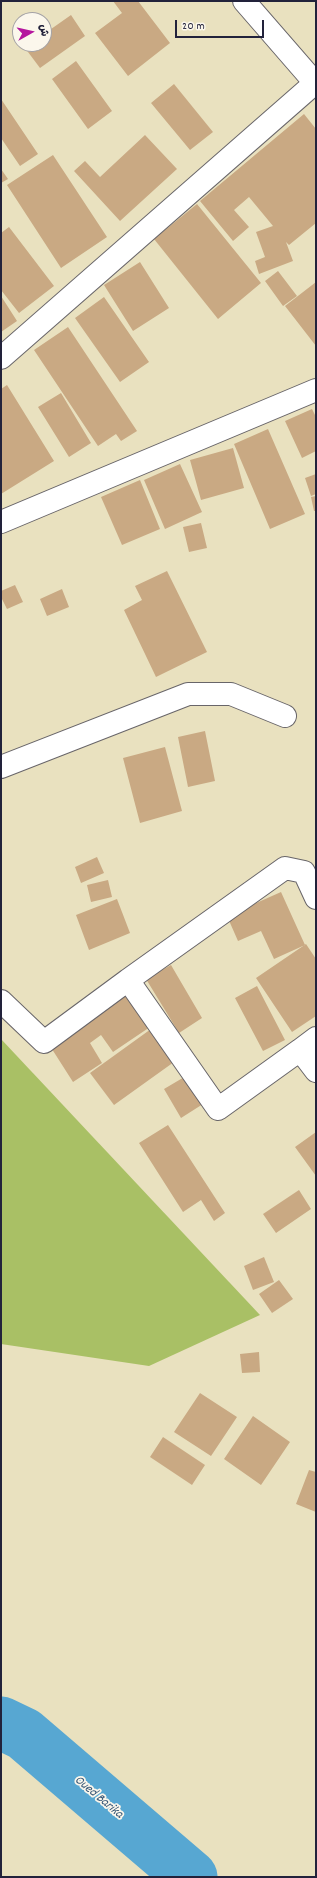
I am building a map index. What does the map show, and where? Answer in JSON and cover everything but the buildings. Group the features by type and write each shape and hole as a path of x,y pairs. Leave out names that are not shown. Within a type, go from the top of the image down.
{"street":[{"path":"1,358 316,84 244,1"},
{"path":"1,522 316,390"},
{"path":"1,767 188,694 231,694 285,716"},
{"path":"1,1001 44,1042 285,868 304,872 316,898"},
{"path":"128,980 218,1109 308,1044 316,1071"}],"green space":[{"path":"1,1039 260,1315 149,1366 1,1344"}],"waterway":[{"name":"Oued Barika","path":"1,1723 24,1734 191,1877"}]}
